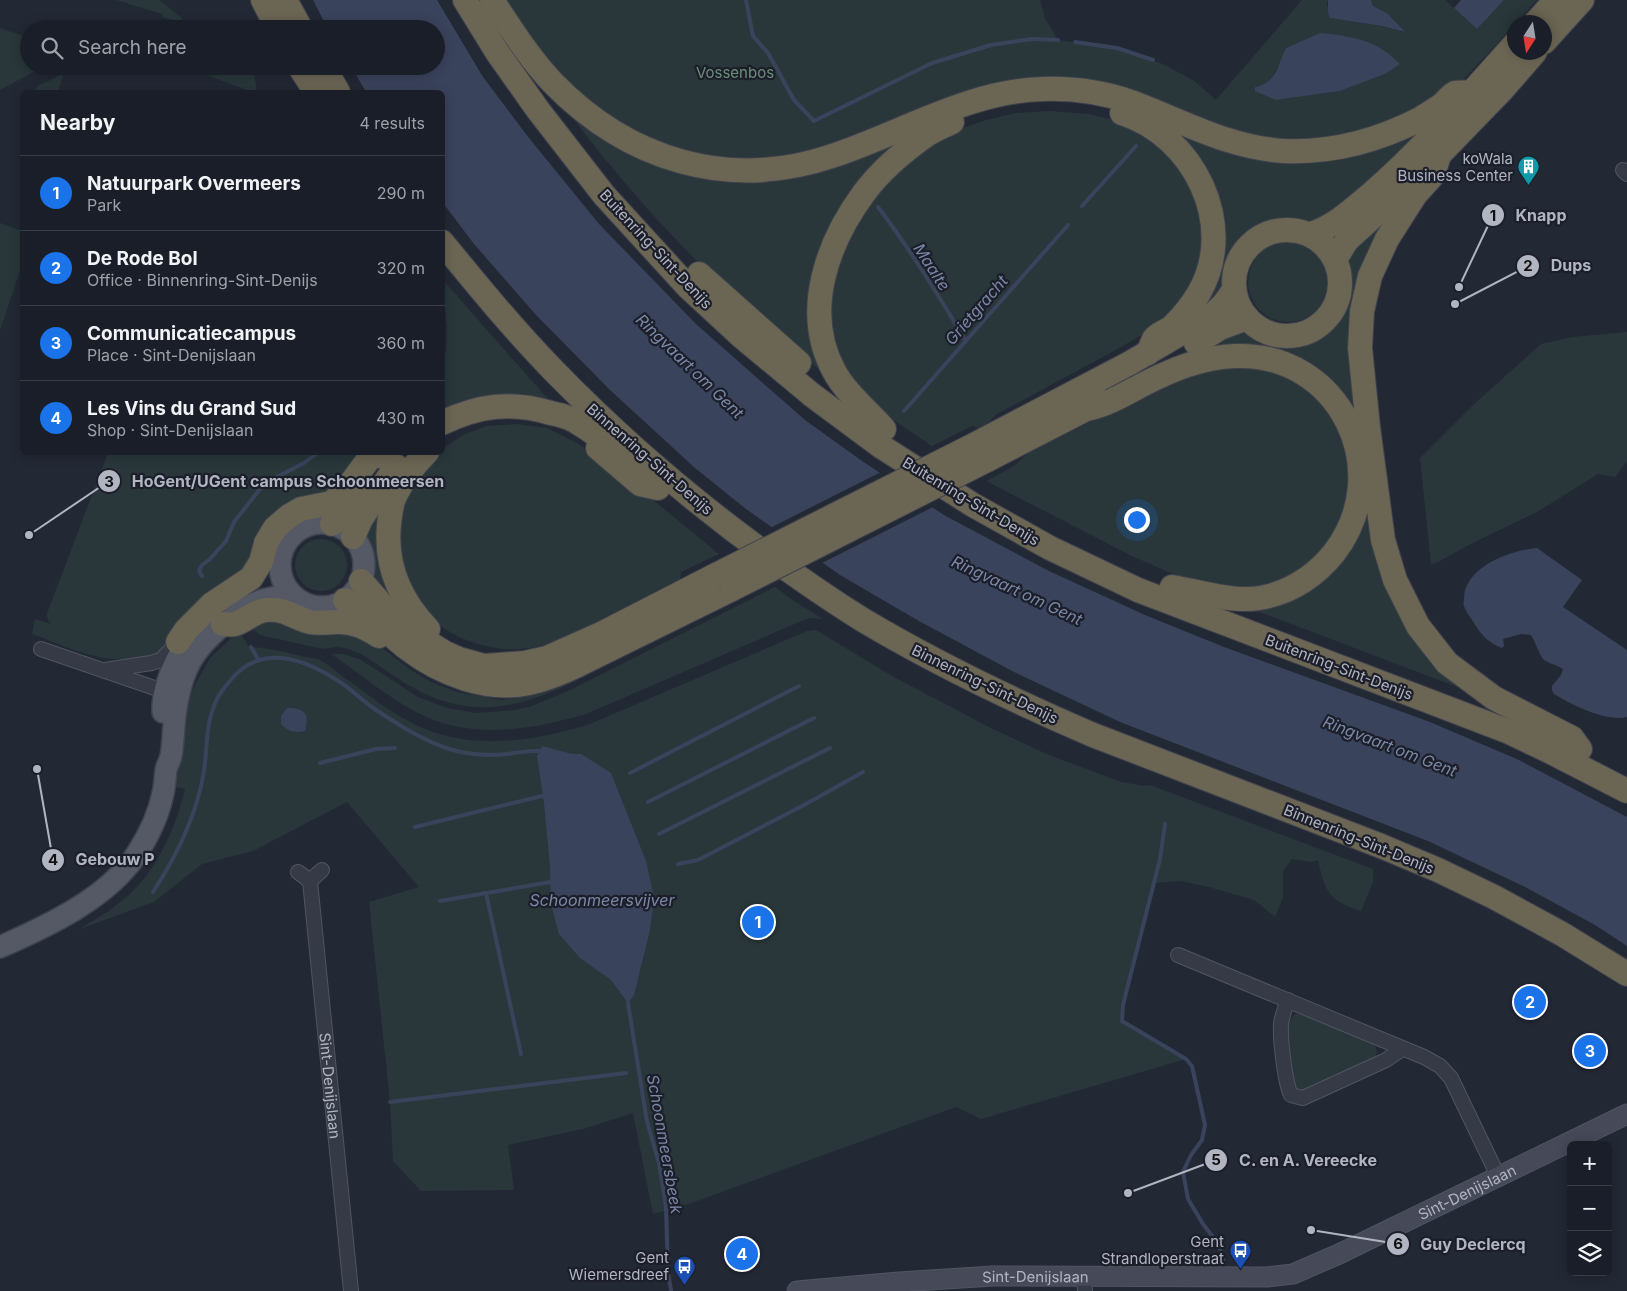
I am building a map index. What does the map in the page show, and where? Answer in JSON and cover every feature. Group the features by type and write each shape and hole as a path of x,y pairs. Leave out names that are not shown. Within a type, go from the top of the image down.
{"highway":[{"path":"263,0 273,20"},
{"path":"286,0 296,20"},
{"name":"Buitenring-Sint-Denijs","path":"465,0 497,52 544,118 604,195 688,287 741,336 812,395 882,447 973,506 1050,548 1138,590 1507,731 1627,792"},
{"path":"483,0 531,74 618,187 704,280 799,363 884,428 950,472 1022,515 1093,551 1172,587 1479,703 1555,737 1627,774"},
{"path":"492,0 528,53 546,75 584,111 635,145 663,157 693,166 724,170 758,171 795,166 831,157 939,113 978,100 1014,92 1044,89 1079,90 1132,102 1203,132 1254,148 1313,151 1366,142 1395,131 1423,117 1455,93 1472,92"},
{"path":"1542,15 1556,0"},
{"path":"1552,33 1582,0"},
{"path":"1311,234 1324,230 1342,219 1384,182 1434,133 1507,53"},
{"path":"1336,258 1347,240 1412,182 1502,90 1528,60"},
{"path":"305,75 315,90"},
{"path":"328,75 337,90"},
{"path":"884,428 846,389 834,371 826,352 820,330 819,301 827,261 846,218 864,191 890,164 930,133 954,121 986,110 1046,101 1078,103 1126,114 1167,140 1184,156 1198,174 1208,199 1213,220 1213,247 1208,271 1200,291 1187,312 1171,328 1155,338 1148,353"},
{"path":"1439,155 1433,176 1414,195 1387,239 1370,276 1362,312 1360,348 1383,540 1395,580 1418,626 1447,663 1494,698 1572,738 1580,749"},
{"path":"1292,229 1311,234 1325,244 1336,258 1341,277 1340,296 1332,314 1318,327 1300,335 1281,336 1262,330 1247,318 1238,305 1234,290 1235,270 1242,253 1256,239 1273,231 1292,229"},
{"name":"Binnenring-Sint-Denijs","path":"445,246 487,297 553,370 618,434 663,474 738,534 810,585 861,618 918,651 1000,694 1093,735 1381,846 1438,870 1494,897 1562,934 1627,974"},
{"path":"979,453 1061,400 1148,353 1212,315 1224,304 1234,290"},
{"path":"1086,409 1097,399 1220,328 1247,318"},
{"path":"345,600 358,607 408,648 438,668 461,678 503,685 529,683 576,666 723,582 979,453 1086,409 1101,406 1149,382 1198,362 1216,357 1245,356 1272,359 1304,374 1318,384 1341,410 1349,423 1359,454 1361,473 1356,513 1351,526 1340,544 1313,576 1294,587 1268,597 1240,600 1172,587"},
{"path":"445,422 460,414 507,405 533,407 579,423 598,435 696,521 791,589 879,643 918,651"},
{"path":"445,437 463,427 486,420 511,417 534,418 555,423 593,443 640,484 658,488"},
{"path":"183,640 196,619 212,604 250,578 261,562 266,543 275,528 289,516 301,510 331,503 345,491 370,456 377,455"},
{"path":"332,524 346,512 383,455"},
{"path":"353,537 361,519 404,455"},
{"path":"424,455 414,466 394,498 388,536 389,558 394,578 406,602 417,618 431,632 447,643 498,664"},
{"path":"361,581 383,606 444,653 484,666 526,663 556,654 723,582"},
{"path":"223,624 235,624 252,614 264,610 278,609 308,622 358,624 379,636 393,647 408,648"}],"main road":[{"path":"172,694 194,654 204,641 240,612 270,597 282,595 319,607 332,606 345,600 354,592 361,581 364,570 363,558 360,547 344,529 332,524 319,523 306,526 286,542 281,555 280,568 284,584 295,598"},
{"path":"0,947 71,911 94,897 125,870 141,846 157,814 163,793 166,768 171,757 172,694 169,675 183,640 218,608 265,583 276,575 280,568"}],"street":[{"path":"101,670 161,660 183,640"},
{"path":"41,649 172,694"},
{"path":"298,872 310,881 322,870"},
{"name":"Sint-Denijslaan","path":"310,881 352,1291"},
{"path":"1178,955 1440,1066 1451,1078 1498,1176"},
{"path":"1288,1000 1282,1018 1281,1029 1287,1086 1291,1095 1303,1098 1386,1060 1402,1049"},
{"name":"Sint-Denijslaan","path":"796,1291 874,1288 964,1277 1084,1284 1267,1277 1293,1274 1339,1254 1627,1114"}],"green space":[{"path":"116,0 159,0 182,18 182,20 162,17 162,14"},
{"name":"Vossenbos","path":"501,0 1040,0 1045,18 1058,40 1117,49 1163,64 1193,80 1216,100 1302,0 1328,0 1327,4 1331,18 1382,26 1404,32 1387,13 1373,6 1371,0 1445,0 1477,29 1504,0 1537,0 1523,15 1507,15 1507,33 1466,77 1438,98 1419,110 1337,140 1256,140 1079,83 794,158 724,163 639,138 558,77","holes":["1320,33 1346,37 1386,51 1389,55 1385,74 1340,91 1276,100 1255,87 1269,83 1286,48"]},
{"path":"0,28 20,35 20,75 28,75 0,90"},
{"path":"61,75 63,76 59,90 35,90 38,86"},
{"path":"207,75 254,75 257,90 247,90"},
{"path":"551,90 589,121 738,177 929,125 817,269 837,384 750,312 696,260 644,205"},
{"path":"1049,111 1089,114 1118,121 1142,131 1180,166 1199,202 1203,254 1182,302 1164,322 997,414 981,429 972,426 932,446 870,404 853,384 827,326 832,271 873,193 917,152 946,134 986,120 1015,113"},
{"path":"1441,111 1410,144 1326,218 1315,222 1293,217 1276,218 1255,227 1242,236 1229,255 1221,292 1213,305 1186,320 1220,234 1153,117 1261,156"},
{"path":"1406,197 1378,242 1362,422 1323,381 1201,353 1235,332 1246,333 1275,345 1295,345 1315,339 1331,327 1343,311 1349,292 1349,266 1352,251"},
{"path":"0,223 20,230 20,271 0,330"},
{"path":"1288,242 1303,245 1316,254 1325,267 1328,282 1325,297 1316,310 1303,319 1288,322 1273,319 1260,310 1251,297 1248,282 1251,267 1260,254 1273,245"},
{"path":"445,282 555,407 445,417 447,326"},
{"path":"1627,332 1627,461 1615,477 1598,474 1537,512 1431,564 1420,458 1472,406 1541,344 1572,337"},
{"path":"1218,366 1278,371 1310,390 1337,421 1351,469 1348,507 1331,545 1297,577 1255,591 1200,586 1132,556 986,481 1014,466 1037,445 1172,380"},
{"path":"517,424 547,428 575,442 604,460 719,554 681,572 680,580 623,612 561,640 540,646 507,649 478,644 449,632 426,613 408,583 399,539 403,506 405,499 436,455 445,455 445,447 465,434 487,426"},
{"path":"107,455 364,455 340,487 314,501 258,559 158,655 121,659 90,655 73,650 32,634 35,619 51,624 46,616"},
{"path":"398,480 402,605 367,580 368,557 360,537"},
{"path":"1367,490 1380,544 1468,691 1238,604 1287,597"},
{"path":"316,539 326,539 340,546 347,560 347,570 340,584 326,591 316,591 306,587 299,580 295,570 295,560 299,550 306,543"},
{"path":"775,587 823,619 812,618 804,620 586,714 543,725 500,730 479,730 457,727 437,721 416,712 394,699 331,654 344,654 361,660 418,697 447,708 476,713 515,710 529,707 566,692"},
{"path":"265,618 336,630 374,642 411,670 431,682 457,692 502,700 528,696 553,688 628,654 578,680 528,700 503,706 477,707 449,703 421,692 363,655 345,648 323,649 260,635 249,624"},
{"path":"816,630 892,676 991,728 1049,755 1121,782 1145,786 1150,785 1373,869 1373,882 1361,911 1342,903 1330,894 1323,880 1318,860 1312,862 1292,859 1283,871 1283,897 1275,917 1254,900 1209,887 1180,881 1155,883 1134,961 1122,1021 1186,1059 981,1119 956,1107 683,1206 653,1214 633,1113 583,1129 508,1145 514,1190 421,1191 393,1161 390,1102 369,902 419,887 347,802 253,851 202,864 154,902 77,930 108,911 130,894 161,854 177,816 185,789 176,787 185,707 210,658 239,631 249,647 277,650 317,659 326,663 376,701 412,723 456,738 500,741 545,736 590,724 807,631"},
{"path":"1306,1013 1374,1042 1377,1052 1373,1060 1305,1090 1298,1089 1293,1083 1286,1037 1288,1023 1295,1014"}],"water":[{"name":"Ringvaart om Gent","path":"313,0 437,0 483,77 529,138 599,224 696,324 805,420 862,461 944,515 1049,571 1145,615 1224,647 1430,722 1519,760 1627,817 1627,946 1595,925 1525,887 1428,841 1120,722 1012,671 919,621 840,575 746,509 695,468 610,390 536,315 474,244 445,206 445,90 365,90 356,75 445,75 445,20 323,20"},
{"path":"1328,0 1371,0 1373,6 1387,13 1405,32 1382,26 1330,18"},
{"path":"1461,0 1504,0 1477,29 1454,8"},
{"path":"1320,33 1345,36 1370,43 1387,52 1400,64 1385,74 1340,91 1276,100 1255,91 1255,87 1268,82 1272,77 1286,48"},
{"path":"1537,548 1582,580 1563,607 1627,650 1627,717 1609,717 1589,712 1554,694 1552,686 1561,675 1563,669 1544,660 1531,635 1521,634 1503,639 1504,646 1502,648 1493,644 1483,635 1466,610 1464,598 1466,587 1480,569 1514,552"},
{"path":"287,708 298,709 304,713 307,720 305,731 292,731 281,724 281,716"},
{"name":"Schoonmeersvijver","path":"542,746 572,754 581,754 611,773 646,861 654,897 650,930 634,995 628,1003 611,980 580,958 559,934 551,904 550,867 544,803 537,756"}],"pier":[{"path":"883,471 935,506 820,564 770,528"}],"waterway":[{"path":"746,0 753,36 768,53 794,100 814,121 932,63 991,45 1032,39 1058,40"},
{"path":"1075,42 1117,48 1153,60"},
{"name":"Grietgracht","path":"1082,206 1136,146"},
{"name":"Maalte","path":"878,207 913,256 966,341"},
{"name":"Grietgracht","path":"904,411 1068,225"},
{"name":"Schoonmeersbeek","path":"202,576 199,571 202,565 226,541 234,522 260,489 315,455"},
{"name":"Schoonmeersbeek","path":"251,647 258,659"},
{"name":"Schoonmeersbeek","path":"153,892 178,849 197,803 204,771 209,724 214,706 219,695 229,682 241,670 254,662 268,658 282,658 311,666 340,682 376,710 402,727 449,749 465,753 488,755 539,751"},
{"path":"630,773 799,686"},
{"path":"648,802 814,718"},
{"path":"320,763 376,749 395,748"},
{"path":"659,834 830,748"},
{"path":"678,864 698,860 863,772"},
{"path":"415,827 542,796"},
{"path":"1165,824 1160,859 1123,1005 1122,1021 1186,1059 1192,1066 1205,1125 1202,1140 1191,1155 1183,1172 1188,1199 1203,1224 1219,1245 1223,1260"},
{"path":"440,901 550,882"},
{"path":"486,893 521,1054"},
{"name":"Schoonmeersbeek","path":"628,1003 647,1122 659,1163 666,1207 668,1273 671,1290"},
{"path":"390,1102 626,1073"}],"place":[{"name":"koWala Business Center","path":"1529,186"},
{"name":"Knapp","path":"1459,287"},
{"name":"Dups","path":"1455,304"},
{"name":"HoGent/UGent campus Schoonmeersen","path":"29,535"},
{"name":"Gebouw P","path":"37,769"},
{"name":"Natuurpark Overmeers","path":"758,922"},
{"name":"De Rode Bol","path":"1530,1002"},
{"name":"Communicatiecampus","path":"1590,1051"},
{"name":"C. en A. Vereecke","path":"1128,1193"},
{"name":"Guy Declercq","path":"1311,1230"},
{"name":"Les Vins du Grand Sud","path":"742,1254"},
{"name":"Gent Strandloperstraat","path":"1240,1269"},
{"name":"Gent Wiemersdreef","path":"685,1285"}]}
